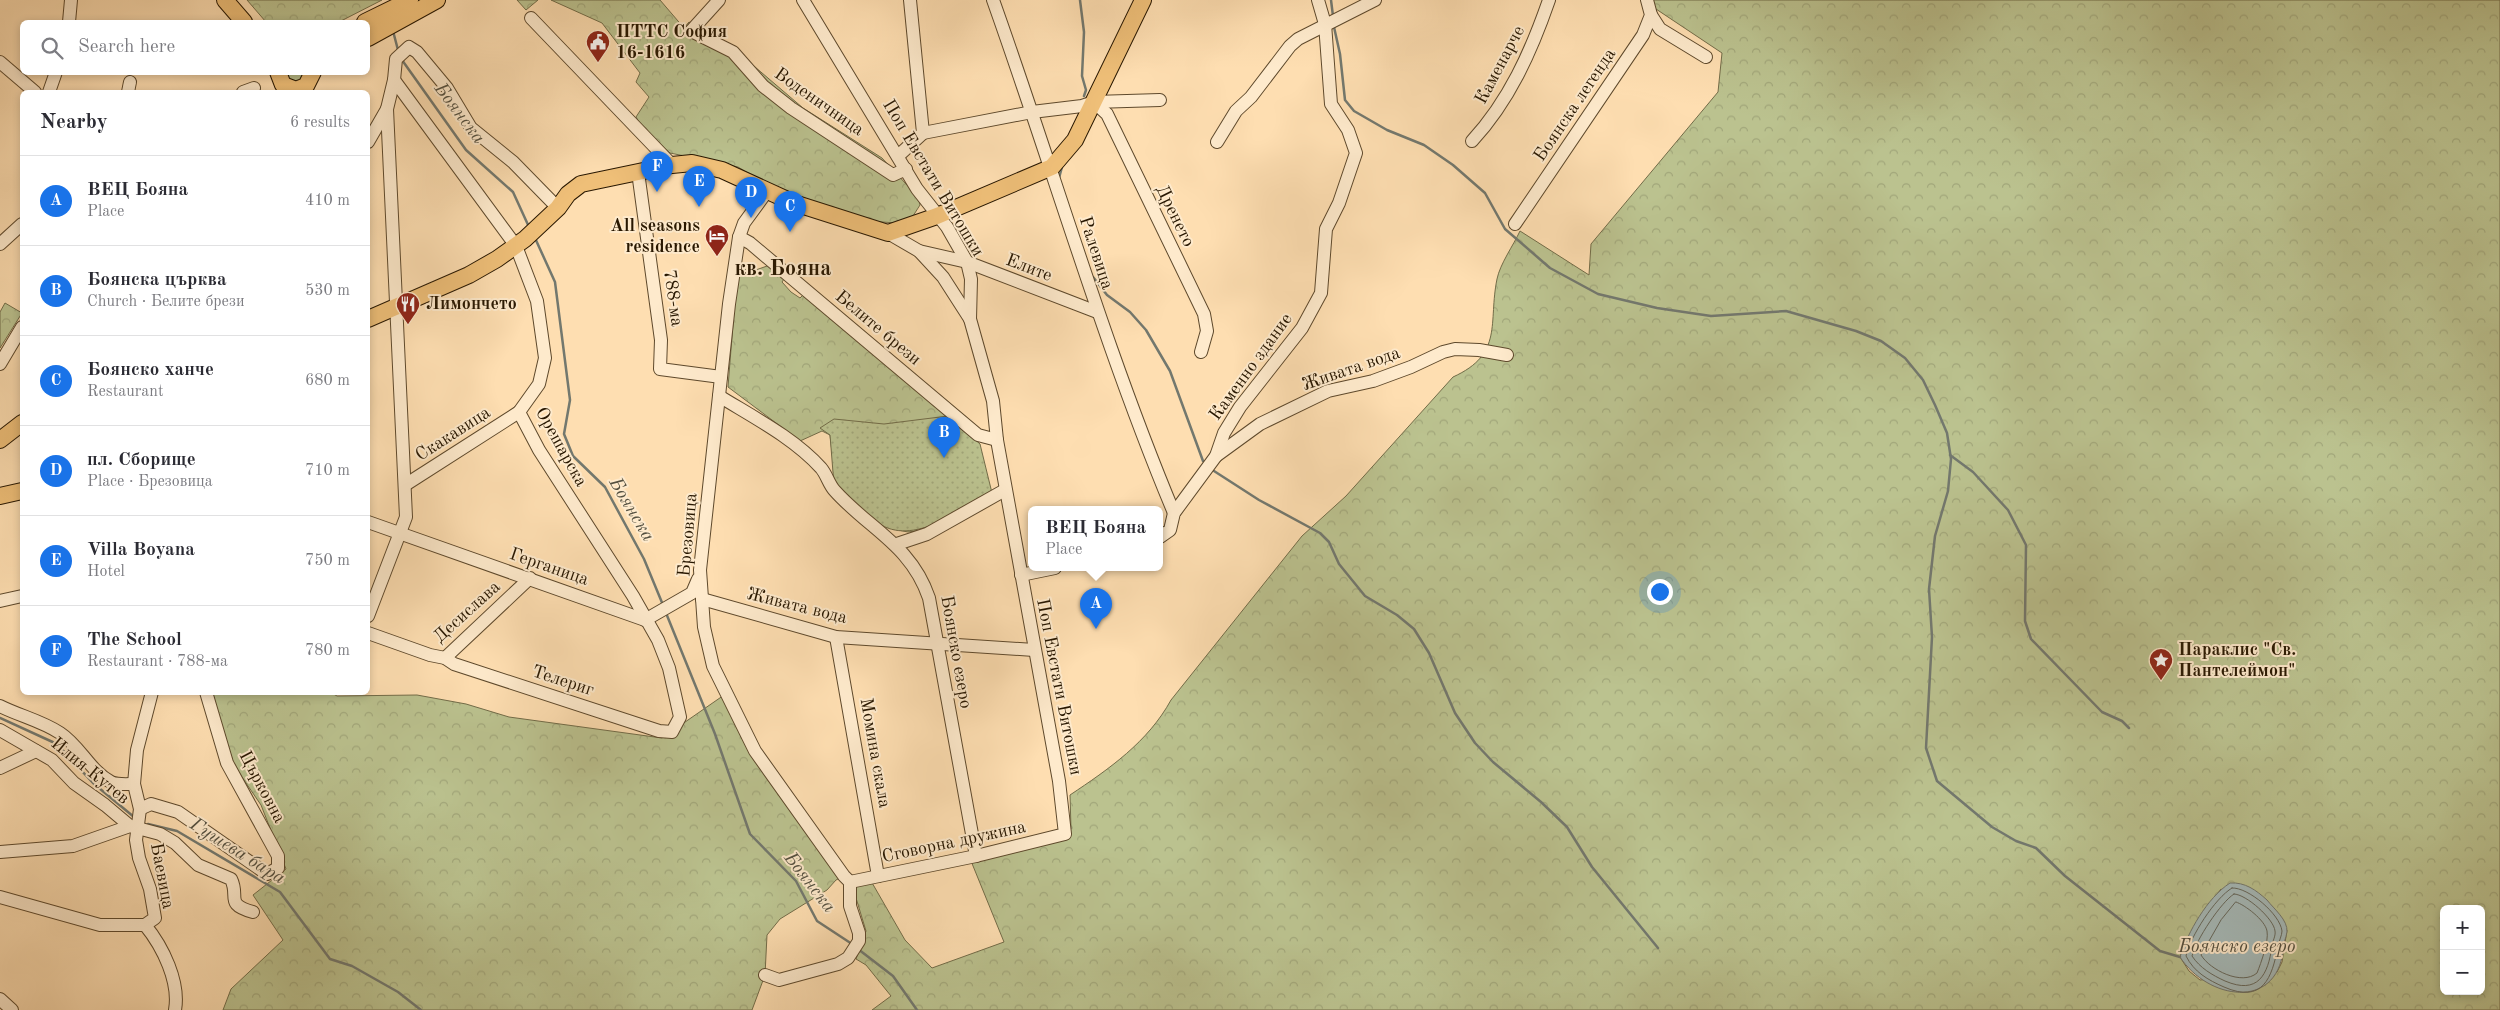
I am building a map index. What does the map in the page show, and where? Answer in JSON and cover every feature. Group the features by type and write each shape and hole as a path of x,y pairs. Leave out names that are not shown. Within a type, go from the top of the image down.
{"main road":[{"path":"225,0 242,20"},
{"path":"370,31 416,4 437,0"},
{"path":"370,317 469,275 520,242 553,212 568,194 582,184 672,165 692,163 711,166 794,203 888,233 937,216 1052,167 1074,140 1143,0"},
{"path":"280,79 292,90 309,81"},
{"path":"0,440 20,425"},
{"path":"0,496 20,491"}],"street":[{"path":"69,20 72,0"},
{"name":"Воденичница","path":"719,0 690,31 733,52 763,86 791,108 893,175 906,169"},
{"name":"Поп Евстати Витошки","path":"803,0 906,169 947,228 967,262 971,279 970,319 993,400 1005,490 1059,781 1065,834"},
{"path":"910,0 923,133"},
{"name":"Ралевица","path":"993,0 1052,167 1097,312 1134,415 1174,513"},
{"path":"1318,0 1325,24"},
{"path":"1217,142 1236,111 1251,97 1290,46 1308,32 1361,4 1374,0"},
{"name":"Каменарче","path":"1472,141 1491,121 1506,97 1528,55 1549,0"},
{"path":"1647,0 1650,15 1660,29 1706,57"},
{"name":"Боянска легенда","path":"1515,224 1643,36 1650,15"},
{"path":"531,18 672,165"},
{"name":"Каменно здание","path":"1163,534 1170,530 1175,518 1174,513 1216,456 1224,433 1240,407 1302,328 1321,292 1326,229 1339,203 1356,153 1348,130 1331,104 1325,24"},
{"path":"370,611 406,517 387,109 394,80 396,59 409,47 417,52 447,88 471,128 513,162 553,212"},
{"path":"0,62 33,90"},
{"path":"50,90 55,75"},
{"name":"Орешарска","path":"394,80 520,242 537,301 546,358 539,384 519,412 539,450 633,596 658,640 670,668 680,717 672,732"},
{"path":"898,156 923,133 1032,112 1082,106 1094,102 1160,100"},
{"name":"Дренето","path":"1094,102 1107,114 1204,314 1206,331 1201,352"},
{"path":"370,139 387,109"},
{"name":"788-ма","path":"638,172 661,340 660,369 721,377"},
{"name":"Брезовица","path":"768,190 744,223 739,237 721,377 700,570 704,627 713,666 755,751 850,882"},
{"path":"0,244 20,226"},
{"path":"888,233 919,251 943,277 970,319"},
{"name":"Белите брези","path":"739,237 750,243 978,435 997,440"},
{"name":"Елите","path":"919,251 967,262 1097,312"},
{"path":"0,364 20,330"},
{"name":"Живата вода","path":"1216,456 1260,424 1328,392 1373,381 1411,367 1443,352 1455,349 1479,350 1507,355"},
{"name":"Боянско езеро","path":"719,396 805,453 823,470 834,490 897,544 925,586 976,856"},
{"name":"Скакавица","path":"406,485 519,412"},
{"path":"897,544 927,534 1005,490"},
{"name":"Герганица","path":"370,523 645,620"},
{"path":"645,620 692,593 700,570"},
{"path":"1021,575 1040,571"},
{"name":"Десислава","path":"370,633 430,655 445,658 530,578"},
{"path":"0,600 20,596"},
{"name":"Живата вода","path":"702,599 836,637 1034,650"},
{"name":"Момина скала","path":"836,637 878,876"},
{"name":"Телериг","path":"445,658 454,664 660,731 672,732"},
{"path":"134,827 140,809 134,784 137,750 151,695"},
{"name":"Църковна","path":"207,695 227,763 278,856 278,868"},
{"path":"0,706 47,725 61,734 76,747 94,769 112,782 134,784"},
{"name":"Илия Кутев","path":"0,730 52,760 74,783 134,827"},
{"path":"0,768 36,750"},
{"name":"Илия Кутев","path":"140,809 151,804 178,812 267,874 278,868"},
{"path":"0,852 73,846 134,827 160,834 175,843 198,865 231,879 234,886 233,895 235,903 242,909 253,912"},
{"name":"Баевица","path":"134,827 139,858 150,889 156,918 145,925 153,935 176,986 177,997 174,1010"},
{"name":"Сговорна дружина","path":"850,882 976,856 1065,834"},
{"path":"765,975 779,980 838,964 848,958 859,942 859,933 850,906 850,882"},
{"path":"0,897 100,925 145,925"},
{"path":"0,999 12,1010"}],"green space":[{"path":"247,0 382,0 343,20 264,20"},
{"path":"517,0 538,0 526,10"},
{"path":"551,0 660,0 684,28 689,22 734,49 803,108 882,158 918,197 920,205 913,216 897,223 867,221 767,184 738,167 670,153 644,131 636,117 649,97 636,82 640,73 602,23"},
{"path":"1653,0 2500,0 2500,1010 872,1010 891,996 866,965 856,959 866,931 853,888 871,881 905,940 932,968 1004,942 971,861 1071,829 1070,795 1113,765 1139,742 1302,536 1346,496 1453,377 1469,368 1480,358 1491,336 1497,279 1520,231 1589,275 1591,244 1718,92 1722,53 1653,7","holes":["2221,889 2287,930 2282,962 2277,972 2200,980 2189,971 2180,957 2198,921"]},
{"path":"288,75 303,75 301,79 294,81 289,79"},
{"path":"770,265 784,279 782,282 791,292 800,298 803,295 980,444 916,531 908,532 893,529 833,461 830,435 822,431 800,441 728,387 736,286 740,266 750,272"},
{"path":"5,303 20,312 20,316 0,348 0,312"},
{"path":"948,416 980,444 992,493 936,523 921,529 906,531 892,529 878,523 834,485 830,435 820,428 834,419 884,424"},
{"path":"727,693 755,751 844,876 836,880 827,890 780,919 767,935 765,975 752,1010 223,1010 231,989 283,940 253,895 286,869 261,805 235,767 211,695 417,695 466,704 509,717 662,738"}],"water":[{"name":"Боянско езеро","path":"2230,883 2245,885 2259,893 2280,915 2287,928 2278,970 2268,983 2255,990 2239,992 2223,990 2192,972 2180,957 2199,916 2214,897"}],"waterway":[{"path":"1080,0 1084,32 1082,76 1086,90 1084,96"},
{"path":"1331,0 1333,16"},
{"path":"1334,27 1340,54 1345,100 1354,111 1387,130 1424,145 1453,165 1485,193 1505,229 1550,268 1598,294 1657,308 1711,316 1786,311 1856,331 1881,341 1905,358 1923,380 1935,405 1947,433 1951,459 1948,491 1935,536 1929,589 1932,637 1926,748 1937,781 1992,827 2016,841 2036,848 2065,876 2160,951 2180,957"},
{"name":"Боянска","path":"393,31 398,50"},
{"name":"Боянска","path":"402,60 466,150 513,192 529,227"},
{"path":"1059,178 1062,167"},
{"name":"Боянска","path":"535,238 555,282 570,400 564,434 573,456 605,487 644,559 663,605"},
{"path":"1093,277 1107,295 1130,312 1146,330 1170,371 1203,461"},
{"path":"1950,455 1973,472 2008,510 2026,545 2025,621 2031,639 2102,712 2122,721 2129,728"},
{"path":"1214,471 1259,500 1320,533 1329,542 1339,564 1365,596 1397,615 1414,629 1429,653 1455,713 1475,743 1493,762 1541,802 1567,827 1592,867 1658,948"},
{"name":"Боянска","path":"666,613 715,734 750,834 796,881 817,921 852,944"},
{"name":"Гушева бара","path":"0,718 57,744 93,783 134,817"},
{"name":"Гушева бара","path":"148,824 177,831 280,892 330,959 352,966 398,992 421,1010"},
{"name":"Боянска","path":"858,949 893,976 917,1010"}],"place":[{"name":"ПТТС София 16-1616","path":"598,63"},
{"name":"The School","path":"657,192"},
{"name":"Villa Boyana","path":"699,207"},
{"name":"пл. Сборище","path":"751,218"},
{"name":"Боянско ханче","path":"790,232"},
{"name":"All seasons residence","path":"717,257"},
{"name":"Лимончето","path":"408,325"},
{"name":"Боянска църква","path":"944,458"},
{"name":"ВЕЦ Бояна","path":"1096,629"},
{"name":"Параклис \"Св. Пантелеймон\"","path":"2161,681"}],"district":[{"name":"кв. Бояна","path":"783,269"}]}
